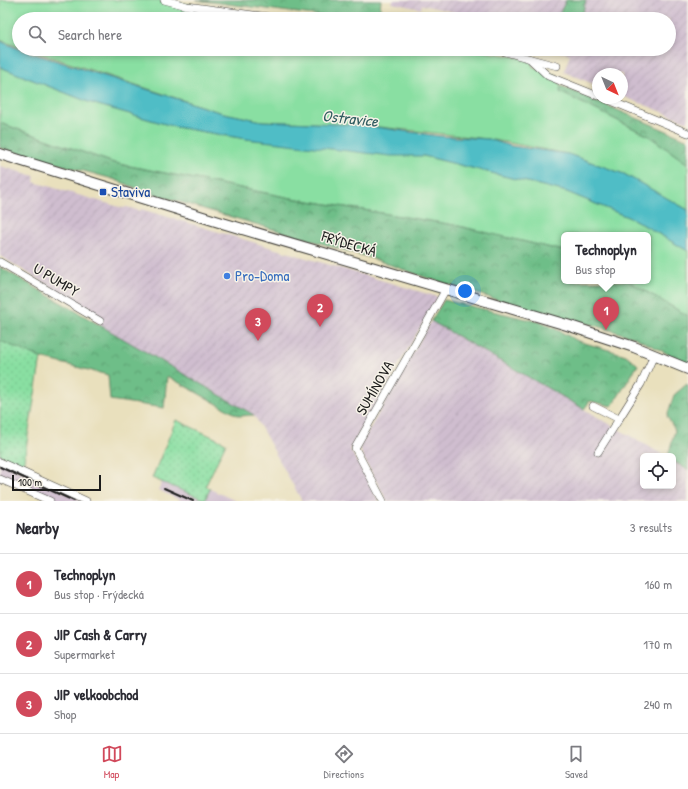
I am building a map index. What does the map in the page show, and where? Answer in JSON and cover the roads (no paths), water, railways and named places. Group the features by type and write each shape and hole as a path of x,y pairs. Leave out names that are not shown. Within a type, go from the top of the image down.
{"main road":[{"name":"FRÝDECKÁ","path":"0,154 219,222 567,325 654,355 688,369"}],"street":[{"path":"164,0 187,6 231,12"},
{"path":"519,56 557,66"},
{"path":"530,59 548,76 592,94"},
{"path":"618,104 688,133"},
{"name":"U PUMPY","path":"0,262 100,321"},
{"name":"SUMÍNOVA","path":"384,501 355,448 446,289"},
{"path":"598,452 641,384 654,355"},
{"path":"593,406 619,419"},
{"path":"0,462 86,501"},
{"path":"0,479 50,501"}],"water":[{"path":"0,41 12,46 12,56 41,56 219,112 262,121 361,125 439,136 488,139 511,146 568,154 624,174 688,210 688,251 635,220 567,192 424,156 391,156 246,139 176,127 91,103 0,67"}],"railway":[{"path":"0,467 74,501"},
{"path":"164,488 193,501"}],"place":[{"name":"Staviva","path":"103,192"},
{"name":"Pro-Doma","path":"227,276"},
{"name":"JIP Cash & Carry","path":"320,327"},
{"name":"Technoplyn","path":"606,330"},
{"name":"JIP velkoobchod","path":"258,341"}],"water label":[{"name":"Ostravice","path":"350,118"}]}
